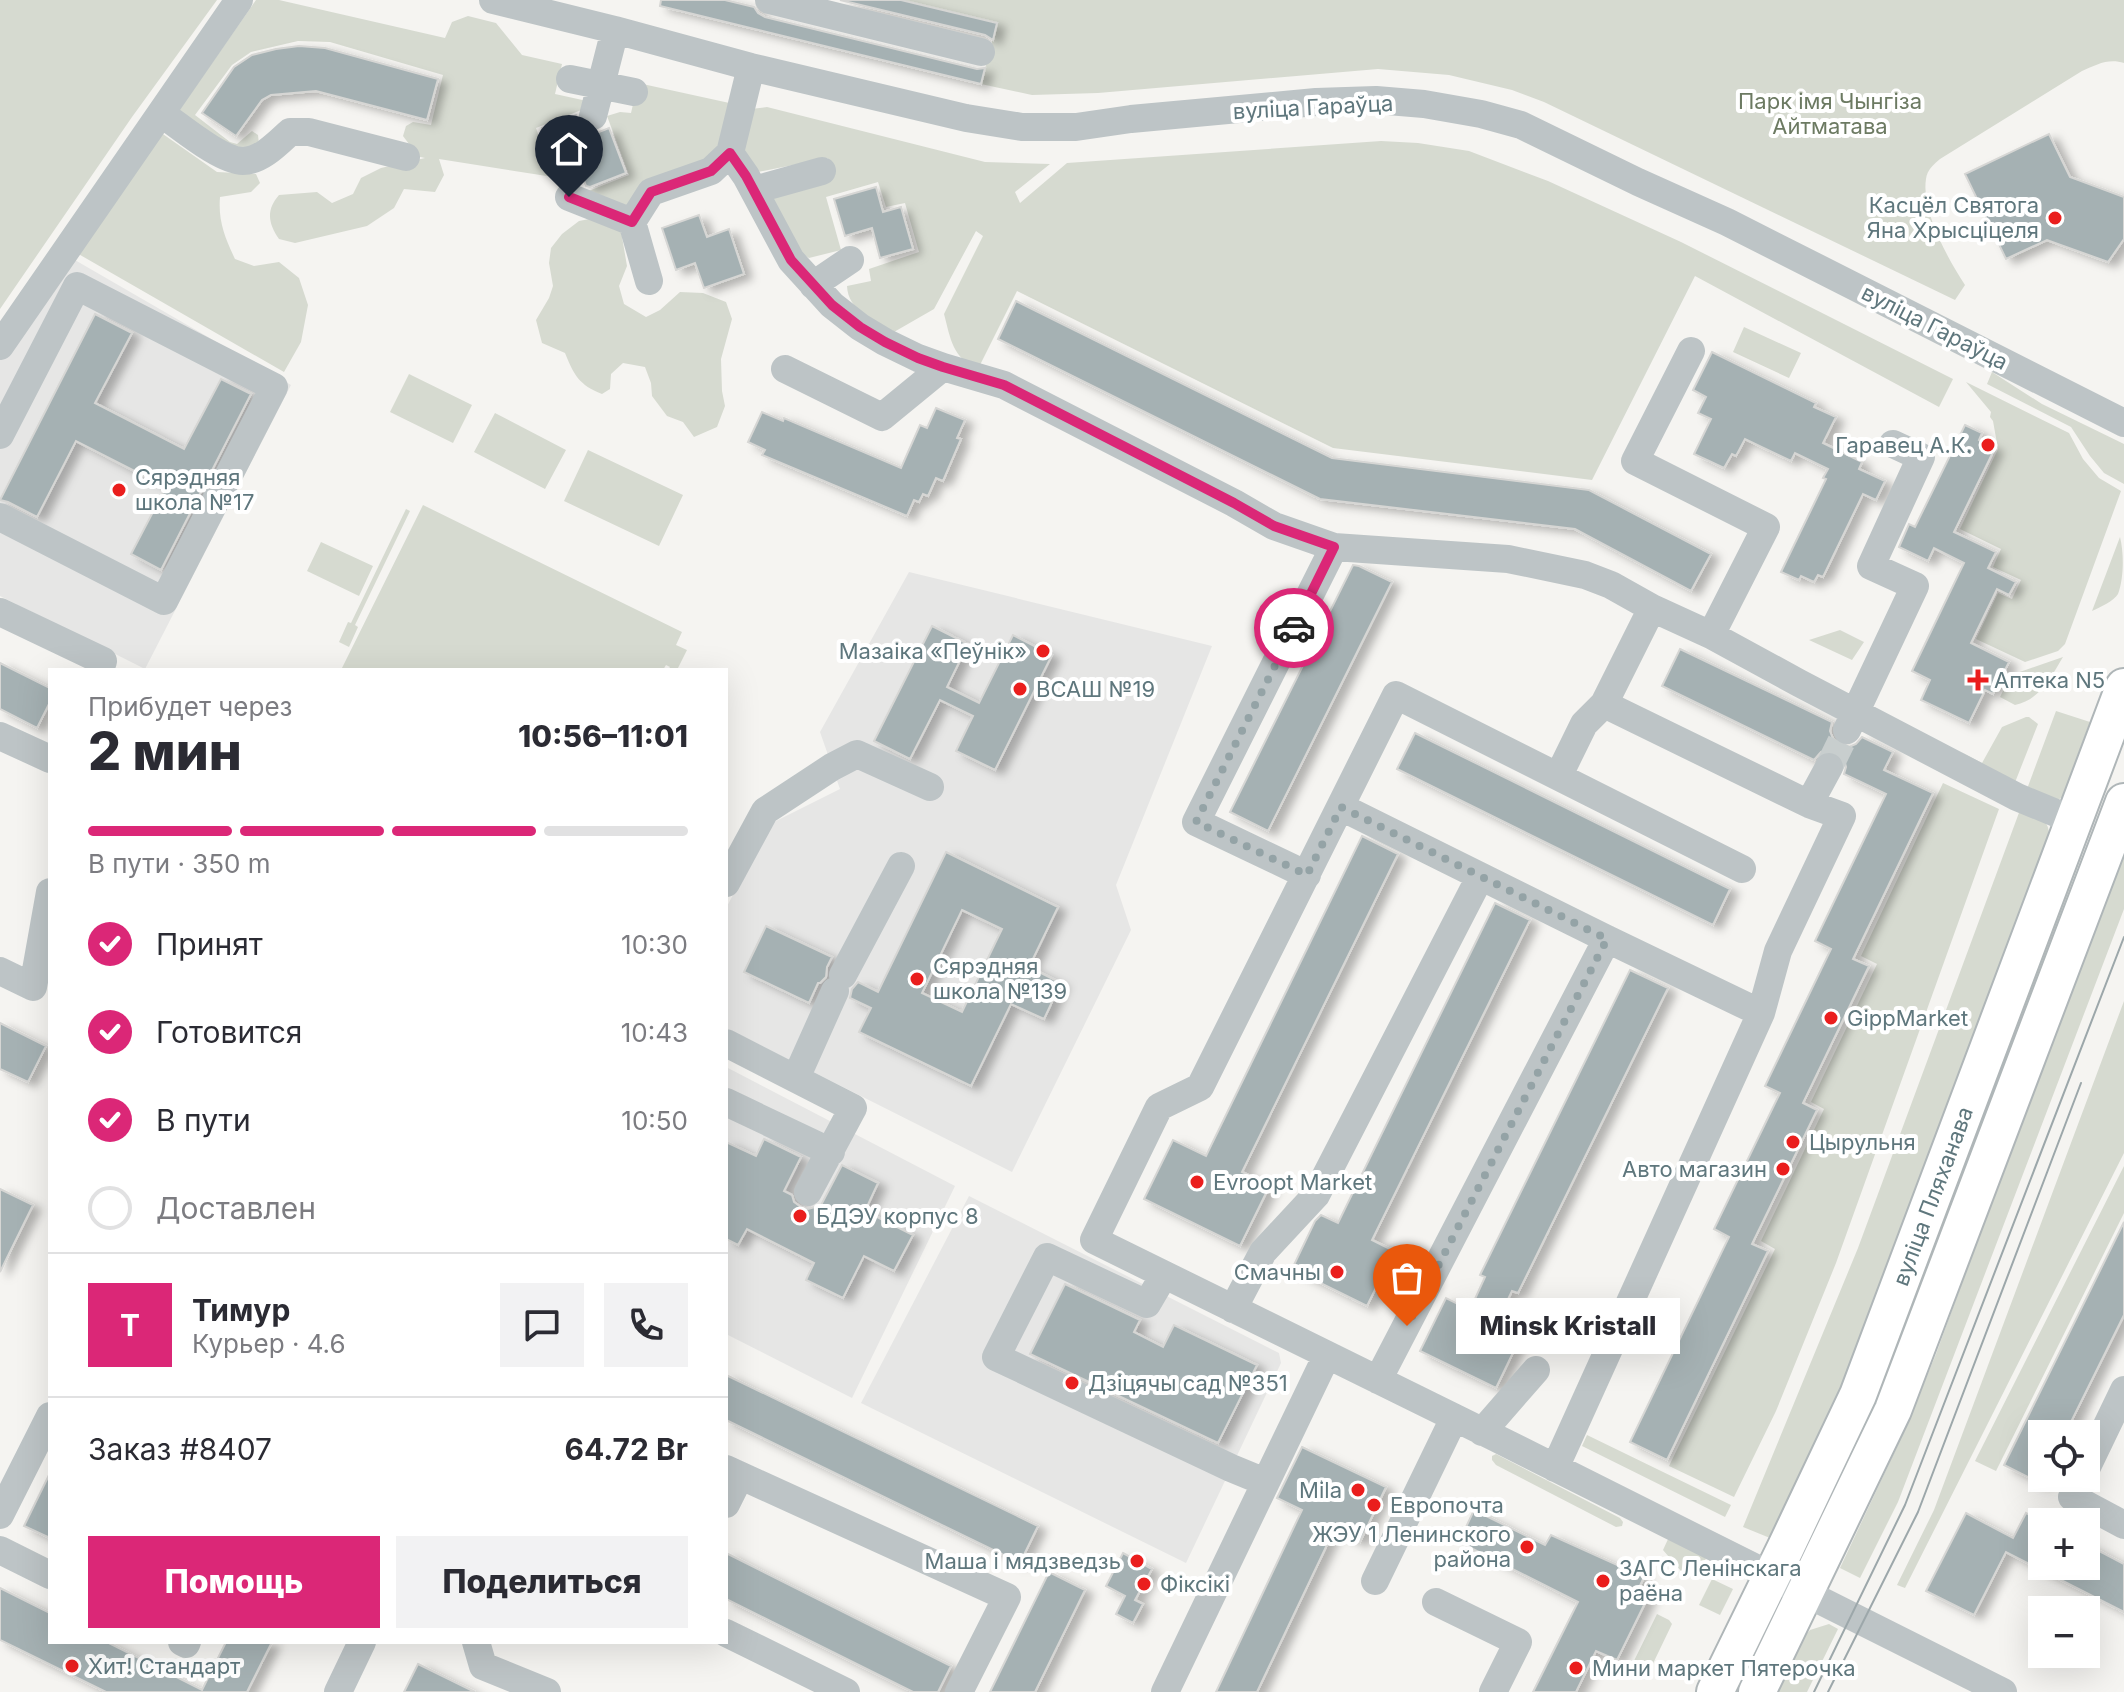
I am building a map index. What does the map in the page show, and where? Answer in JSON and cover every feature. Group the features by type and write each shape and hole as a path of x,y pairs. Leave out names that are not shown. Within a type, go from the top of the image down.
{"main road":[{"name":"вуліца Пляханава","path":"1715,1692 1858,1395 2124,687"},
{"path":"2075,821 2120,825"},
{"name":"вуліца Пляханава","path":"1757,1692 1893,1410 2120,825"}],"street":[{"path":"0,346 239,0"},
{"name":"вуліца Гараўца","path":"493,0 751,67 966,118 1022,127 1076,127 1316,102 1376,100 1481,114 1521,125 1727,222 2124,423"},
{"path":"769,0 981,52"},
{"path":"593,116 615,30"},
{"path":"649,281 632,222 651,192 711,171 730,153 751,67"},
{"path":"570,79 634,92"},
{"path":"162,114 225,157 245,162 264,154 290,132 309,132 406,157"},
{"path":"730,153 754,190 791,260 832,305 885,342 943,367 1004,385 1274,526 1334,547 1508,559 1585,575 1611,585 1799,683 1852,721 2075,821"},
{"path":"754,190 822,171"},
{"path":"569,197 632,222"},
{"path":"813,285 850,260"},
{"path":"0,435 11,385 77,286 274,387 164,601 0,517"},
{"path":"1691,351 1635,461 1766,527 1711,635"},
{"path":"785,369 882,417 943,367"},
{"path":"1852,721 1915,586 1871,566 1921,457 1893,444"},
{"path":"1307,875 1196,822 1334,547"},
{"path":"1559,775 1584,724 1604,704 1652,608"},
{"path":"0,612 103,661 101,668"},
{"path":"1742,869 1396,695 1200,1087 1159,1107 1094,1240 2003,1692"},
{"path":"1555,1468 1761,1013 1778,951 1842,816 1809,804 1604,704"},
{"path":"0,736 48,758"},
{"path":"728,879 765,811 857,754 930,787"},
{"path":"1809,804 1829,767"},
{"path":"1341,807 1761,1013"},
{"path":"796,1078 839,983 901,866"},
{"path":"1233,1309 1263,1252 1316,1195 1480,877"},
{"path":"0,971 33,987 48,903"},
{"path":"1378,1380 1607,939"},
{"path":"728,1044 853,1108 808,1192"},
{"path":"728,1103 831,1152"},
{"path":"1164,1275 1147,1304 1047,1257 996,1357 1265,1482"},
{"path":"1165,1692 1327,1355"},
{"path":"1482,1432 1536,1370"},
{"path":"2100,1440 2124,1390"},
{"path":"1375,1581 1454,1418"},
{"path":"0,1515 48,1420"},
{"path":"728,1495 733,1472 1007,1597 959,1692"},
{"path":"2075,1492 2072,1497 2124,1525"},
{"path":"0,1550 48,1574"},
{"path":"1436,1602 1518,1642 1493,1692"},
{"path":"728,1634 846,1692"},
{"path":"338,1692 361,1644"},
{"path":"477,1644 483,1666 547,1692"}],"shaded area":[{"name":"Сярэдняя школа №17","path":"68,256 291,385 146,668 0,596 0,352"},
{"path":"909,572 1212,646 1116,885 1131,930 1012,1172 728,1029 728,904 772,823 840,789 820,732"},
{"path":"728,1068 955,1186 852,1398 728,1335"},
{"name":"Дзіцячы сад №351","path":"969,1196 1279,1353 1281,1363 1186,1563 861,1403"}],"green space":[{"path":"0,0 217,0 0,309"},
{"path":"256,0 279,0 445,38 452,22 468,16 496,23 522,55 562,64 555,94 587,101 584,109 536,128 553,177 439,159 444,175 435,192 404,189 394,208 367,226 295,243 279,239 270,217 279,195 317,192 332,203 353,194 361,178 381,168 425,158 407,154 409,144 403,136 406,126 413,122 431,125 443,75 330,42 298,41 251,52 232,65 195,115 230,142 237,144 252,131 258,135 259,144 242,153 177,113"},
{"name":"Парк імя Чынгіза Айтматава","path":"901,0 2124,0 2124,63 2107,62 2082,71 1940,159 1929,170 1926,192 1932,220 1965,285 1955,300 1544,102 1512,90 1449,75 1378,69 1098,93 1032,95 981,84 997,23"},
{"path":"638,83 734,104 721,151 631,213 586,192 629,175 607,116 631,113"},
{"path":"767,107 985,162 1050,164 1015,192 1020,203 1067,163 1381,141 1469,151 1548,181 1681,242 1953,379 1939,407 1695,276 1592,480 1333,448 1017,291 978,369 958,353 944,314 983,236 976,231 934,309 894,332 871,319 852,302 847,286 871,281 869,269 919,252 905,203 886,207 878,182 826,197 841,250 809,258 795,249 763,195 833,176 828,158 753,173 740,153 751,109"},
{"path":"160,132 217,172 256,174 260,183 251,192 220,197 221,222 235,259 254,266 279,262 299,278 308,305 301,342 284,372 75,252"},
{"path":"600,217 621,231 627,266 619,286 624,304 646,317 660,310 680,292 703,293 726,302 732,319 721,359 725,406 717,427 694,437 683,422 667,416 652,396 645,367 623,363 611,374 610,389 602,394 578,378 565,353 542,343 536,320 553,286 549,263 551,248 562,234 579,221"},
{"path":"1744,327 1801,353 1789,378 1733,352"},
{"path":"1992,372 2042,404 2124,444 2124,484 2104,473 2071,427 1987,384"},
{"path":"409,374 472,405 453,443 390,412"},
{"path":"1966,382 2069,433 2083,459 2099,478 2121,491 2065,644 2058,651 2025,662 1976,639 1998,593 2012,599 2021,580 1993,567 2001,549 1960,529 1998,449 1991,412"},
{"path":"495,413 566,450 545,489 474,452"},
{"path":"588,450 683,495 659,546 564,501"},
{"path":"423,505 682,632 676,645 687,650 678,668 666,665 664,668 342,668"},
{"path":"406,509 410,511 355,625 358,627 349,647 339,642"},
{"path":"2120,537 2123,566 2118,594 2092,611"},
{"path":"321,542 373,566 359,596 307,571"},
{"path":"1840,630 1864,642 1852,660 1809,640"},
{"path":"2063,657 2044,687 2031,698 2015,705 2000,697 2011,675"},
{"path":"2056,711 2090,722 2062,797 2057,801 2027,789"},
{"path":"2026,717 2038,724 2014,785 1961,752 1982,763 2002,727"},
{"path":"1943,783 1999,809 1836,1263 1776,1411 1734,1497 1669,1466 1775,1249 1761,1241 1824,1109 1811,1102 1877,964 1861,956"},
{"path":"2020,810 2044,822 2049,837 1847,1383 1770,1538 1743,1527 1858,1248"},
{"path":"2084,842 1912,1324 1871,1424 1808,1548 1807,1544"},
{"path":"2124,854 2124,909 1898,1502 1860,1578 1840,1568 1903,1434 1936,1354 2117,858"},
{"path":"2124,1001 2124,1153 1905,1588 1897,1585 1934,1510"},
{"path":"2124,1166 2124,1213 1996,1471 1975,1461"},
{"path":"1587,1435 1731,1505 1725,1517 1582,1446"},
{"path":"1496,1454 1620,1518 1622,1526 1616,1527 1496,1465 1492,1456"},
{"path":"1669,1537 1707,1556 1698,1576 1681,1571 1663,1550"},
{"path":"1712,1579 1733,1589 1720,1615 1699,1605"},
{"path":"1657,1614 1672,1624 1647,1676 1642,1680 1628,1673"},
{"path":"1829,1624 1838,1629 1807,1692 1777,1692 1803,1638 1810,1630"}],"building":[{"path":"661,0 725,0 754,7 765,17 977,69 985,68 981,84 660,6"},
{"path":"840,0 901,0 997,23 993,40 985,35"},
{"path":"299,46 325,48 438,79 427,120 316,91 271,95 262,100 236,136 202,113 234,67 252,55"},
{"path":"576,115 581,128 589,136 609,128 626,173 590,187 586,186 577,161 557,169 542,128"},
{"name":"Касцёл Святога Яна Хрысціцеля","path":"2049,134 2070,177 2124,197 2124,239 2108,262 2047,240 2006,259 1965,174"},
{"path":"876,187 883,212 901,207 913,249 880,258 872,228 845,236 834,199"},
{"path":"699,215 707,237 729,229 744,274 704,288 695,263 676,270 662,228"},
{"path":"1016,301 1332,458 1589,490 1711,554 1691,591 1575,529 1320,499 998,339"},
{"path":"95,314 132,333 95,403 184,449 221,379 251,394 161,570 131,554 166,487 76,441 37,517 0,500"},
{"path":"1712,352 1816,403 1814,407 1836,417 1823,443 1862,462 1859,469 1885,481 1876,500 1863,494 1823,577 1818,575 1814,582 1801,576 1799,580 1781,572 1828,469 1795,453 1791,461 1745,439 1736,456 1732,454 1724,468 1694,454 1711,419 1698,413 1706,397 1693,390"},
{"path":"936,408 965,420 957,438 961,439 943,481 936,478 928,496 923,494 919,502 914,500 907,516 762,455 765,450 748,442 762,412 783,421 784,418 901,468 920,425 927,428"},
{"path":"1965,425 1982,433 1979,440 1995,448 1954,532 1996,552 1988,568 2016,582 2009,595 1997,589 1971,643 2009,662 1993,694 1985,690 1969,723 1921,700 1930,680 1912,671 1964,563 1934,548 1928,561 1899,547 1909,524 1915,527"},
{"path":"1353,565 1392,582 1268,831 1230,812"},
{"path":"932,626 968,644 947,687 979,703 1013,635 1052,655 995,770 956,751 973,716 940,700 910,759 874,741"},
{"path":"1680,649 1832,722 1830,731 1840,746 1849,747 1862,737 1893,752 1884,770 1933,793 1853,959 1869,966 1803,1103 1817,1110 1752,1244 1768,1251 1667,1460 1630,1442 1729,1237 1714,1229 1780,1093 1765,1086 1831,949 1815,941 1886,794 1844,774 1844,759 1836,752 1821,752 1814,760 1662,686"},
{"path":"0,663 48,687 48,706 37,728 0,709"},
{"path":"1415,733 1730,889 1713,925 1397,769"},
{"path":"1362,836 1398,854 1242,1172 1270,1185 1240,1246 1144,1199 1173,1140 1206,1156"},
{"path":"946,852 1058,907 1029,967 1061,983 1044,1019 1011,1004 971,1086 859,1032 871,1008 850,998 852,989 858,982 878,992","holes":["962,910 1002,929 962,1012 922,993"]},
{"path":"1495,903 1530,920 1372,1240 1394,1251 1367,1306 1292,1269 1315,1221 1321,1215 1338,1223"},
{"path":"766,926 832,957 826,977 818,983 809,1003 744,972"},
{"path":"1630,970 1668,988 1518,1293 1512,1291 1497,1322 1522,1334 1496,1388 1420,1351 1446,1298 1470,1310 1485,1277 1480,1275"},
{"path":"0,1023 46,1046 28,1082 0,1069"},
{"name":"БДЭУ корпус 8","path":"764,1139 801,1157 784,1191 792,1195 794,1202 808,1209 819,1209 842,1165 878,1183 865,1211 913,1235 894,1271 864,1256 843,1298 806,1280 814,1263 747,1229 738,1245 728,1240 728,1143 756,1156"},
{"path":"0,1189 33,1205 0,1272"},
{"path":"2124,1222 2124,1315 2072,1420 2028,1420 2028,1477 2004,1465"},
{"path":"1065,1284 1140,1320 1134,1332 1163,1347 1174,1325 1257,1365 1218,1443 1030,1354"},
{"path":"728,1376 1038,1526 1020,1563 728,1421"},
{"path":"1302,1447 1386,1487 1360,1542 1334,1530 1257,1692 1216,1692 1302,1510 1277,1498"},
{"path":"48,1477 48,1537 24,1526"},
{"path":"1474,1510 1545,1545 1551,1535 1644,1577 1638,1590 1649,1595 1617,1660 1596,1651 1576,1692 1533,1692 1578,1602 1459,1542"},
{"path":"1966,1513 2013,1538 2028,1514 2028,1563 2006,1552 1974,1615 1926,1591"},
{"path":"2100,1551 2124,1564 2124,1612 2100,1600 2100,1596 2093,1596 2061,1580 2100,1580"},
{"path":"1123,1553 1152,1569 1135,1600 1143,1604 1133,1623 1116,1614 1125,1596 1106,1586"},
{"path":"728,1554 951,1666 938,1692 913,1692 728,1600"},
{"path":"1049,1572 1085,1590 1035,1692 990,1692"},
{"path":"0,1588 48,1612 48,1644 111,1644 202,1690 225,1644 271,1644 247,1692 106,1692 0,1640"},
{"path":"418,1664 475,1692 404,1692"}],"tunnel":[{"path":"1829,767 1847,730"}],"tram line":[{"path":"1814,1692 1905,1505 2124,937"},
{"path":"1828,1692 1918,1512 2081,1083"}],"way so far":[{"path":"1294,628 1196,822 1307,875 1341,807 1607,939 1407,1326"}],"place":[{"name":"Касцёл Святога Яна Хрысціцеля","path":"2055,218"},
{"name":"Гаравец А.К.","path":"1988,445"},
{"name":"Сярэдняя школа №17","path":"119,490"},
{"name":"Мазаіка «Пеўнік»","path":"1043,651"},
{"name":"Аптека N5","path":"1978,680"},
{"name":"ВСАШ №19","path":"1020,689"},
{"name":"Сярэдняя школа №139","path":"917,979"},
{"name":"GippMarket","path":"1831,1018"},
{"name":"Цырульня","path":"1793,1142"},
{"name":"Авто магазин","path":"1783,1169"},
{"name":"Evroopt Market","path":"1197,1182"},
{"name":"БДЭУ корпус 8","path":"800,1216"},
{"name":"Смачны","path":"1337,1272"},
{"name":"Minsk Kristall","path":"1407,1326"},
{"name":"Дзіцячы сад №351","path":"1072,1383"},
{"name":"Mila","path":"1358,1490"},
{"name":"Европочта","path":"1374,1505"},
{"name":"ЖЭУ 1 Ленинского района","path":"1527,1547"},
{"name":"Маша і мядзведзь","path":"1137,1561"},
{"name":"ЗАГС Ленінскага раёна","path":"1603,1581"},
{"name":"Фіксікі","path":"1144,1584"},
{"name":"Хит! Стандарт","path":"72,1666"},
{"name":"Мини маркет Пятерочка","path":"1576,1668"}],"route":[{"path":"569,197 632,222 651,192 711,171 730,153 746,176 791,260 832,305 860,327 918,358 1004,385 1274,526 1334,547 1294,628"}]}
